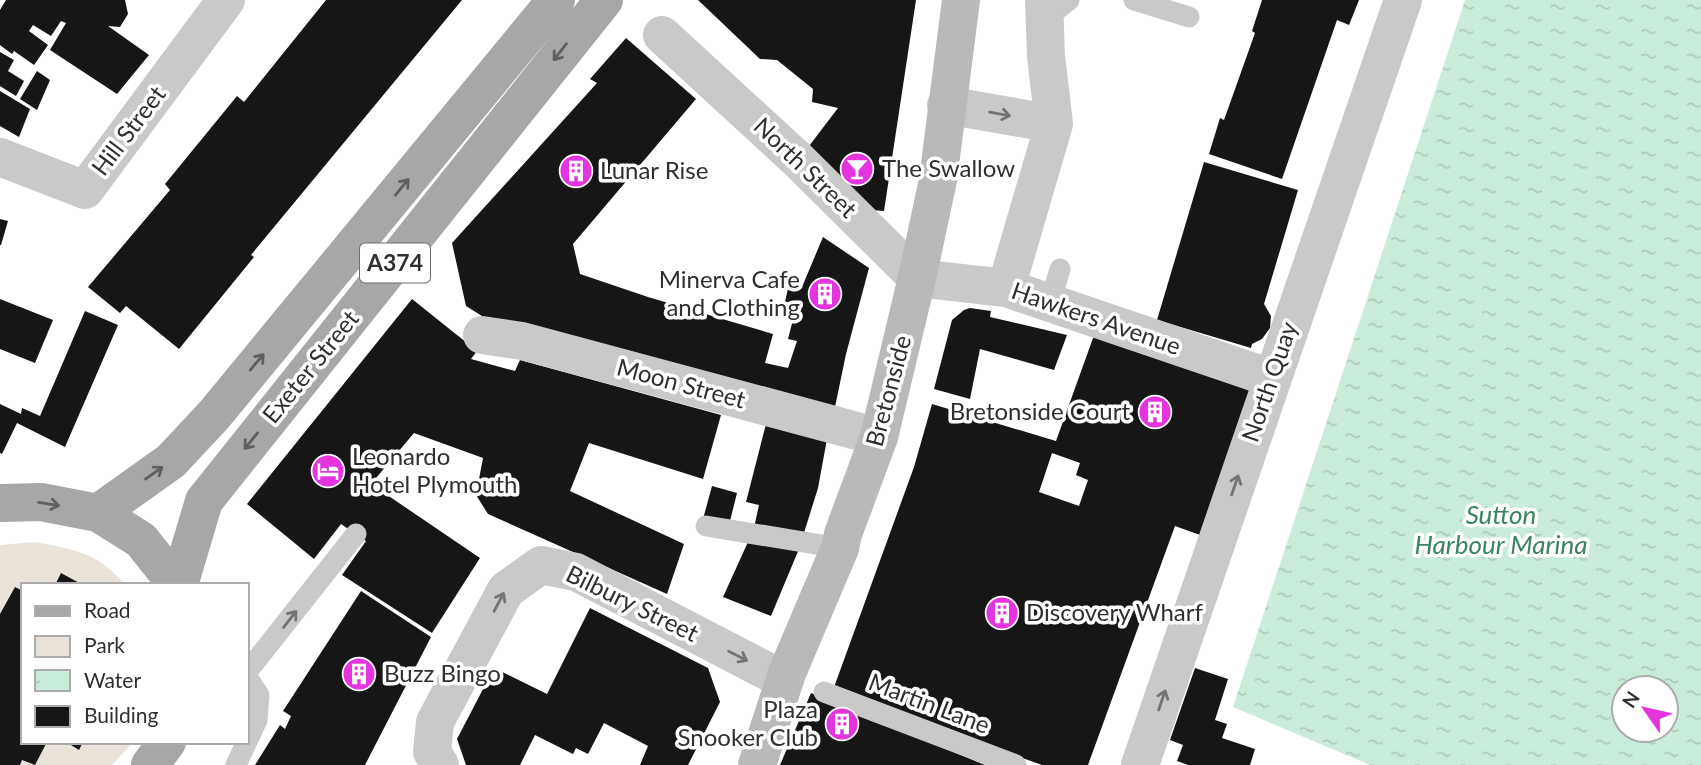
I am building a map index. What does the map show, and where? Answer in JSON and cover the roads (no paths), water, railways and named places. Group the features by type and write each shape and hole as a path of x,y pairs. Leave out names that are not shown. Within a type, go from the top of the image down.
{"main road":[{"name":"Exeter Street","path":"98,513 171,461 214,415 556,0"},
{"name":"Exeter Street","path":"179,583 204,501 604,0"},
{"name":"Bretonside","path":"757,765 784,680 840,548 879,436 938,180 961,0"},
{"name":"A374","path":"0,503 41,502 98,513 141,540 176,583"},
{"path":"150,765 166,744"}],"street":[{"name":"Hill Street","path":"0,157 85,190 226,0"},
{"name":"North Quay","path":"1140,765 1403,0"},
{"path":"1006,288 1054,124 1046,56 1053,7"},
{"name":"North Street","path":"664,33 690,62 797,159 917,278"},
{"path":"946,105 1054,124"},
{"name":"Hawkers Avenue","path":"917,278 1006,288 1055,286 1271,379"},
{"name":"Moon Street","path":"482,335 522,341 879,436"},
{"name":"Bilbury Street","path":"440,765 432,752 435,722 466,649 506,590 541,565 576,572 784,680"}],"lane":[{"path":"1134,0 1189,17"},
{"path":"706,526 840,548"},
{"path":"248,670 356,534"},
{"path":"248,678 259,695 257,720 248,739"},
{"name":"Martin Lane","path":"824,692 1016,765"},
{"path":"236,765 246,744"}],"water":[{"name":"Sutton Harbour Marina","path":"1465,0 1701,0 1701,765 1370,765 1233,707"}],"place":[{"name":"The Swallow","path":"857,169"},
{"name":"Lunar Rise","path":"576,171"},
{"name":"Minerva Cafe and Clothing","path":"825,294"},
{"name":"Bretonside Court","path":"1155,412"},
{"name":"Leonardo Hotel Plymouth","path":"328,471"},
{"name":"Discovery Wharf","path":"1002,613"},
{"name":"Buzz Bingo","path":"359,674"},
{"name":"Plaza Snooker Club","path":"842,724"}]}
